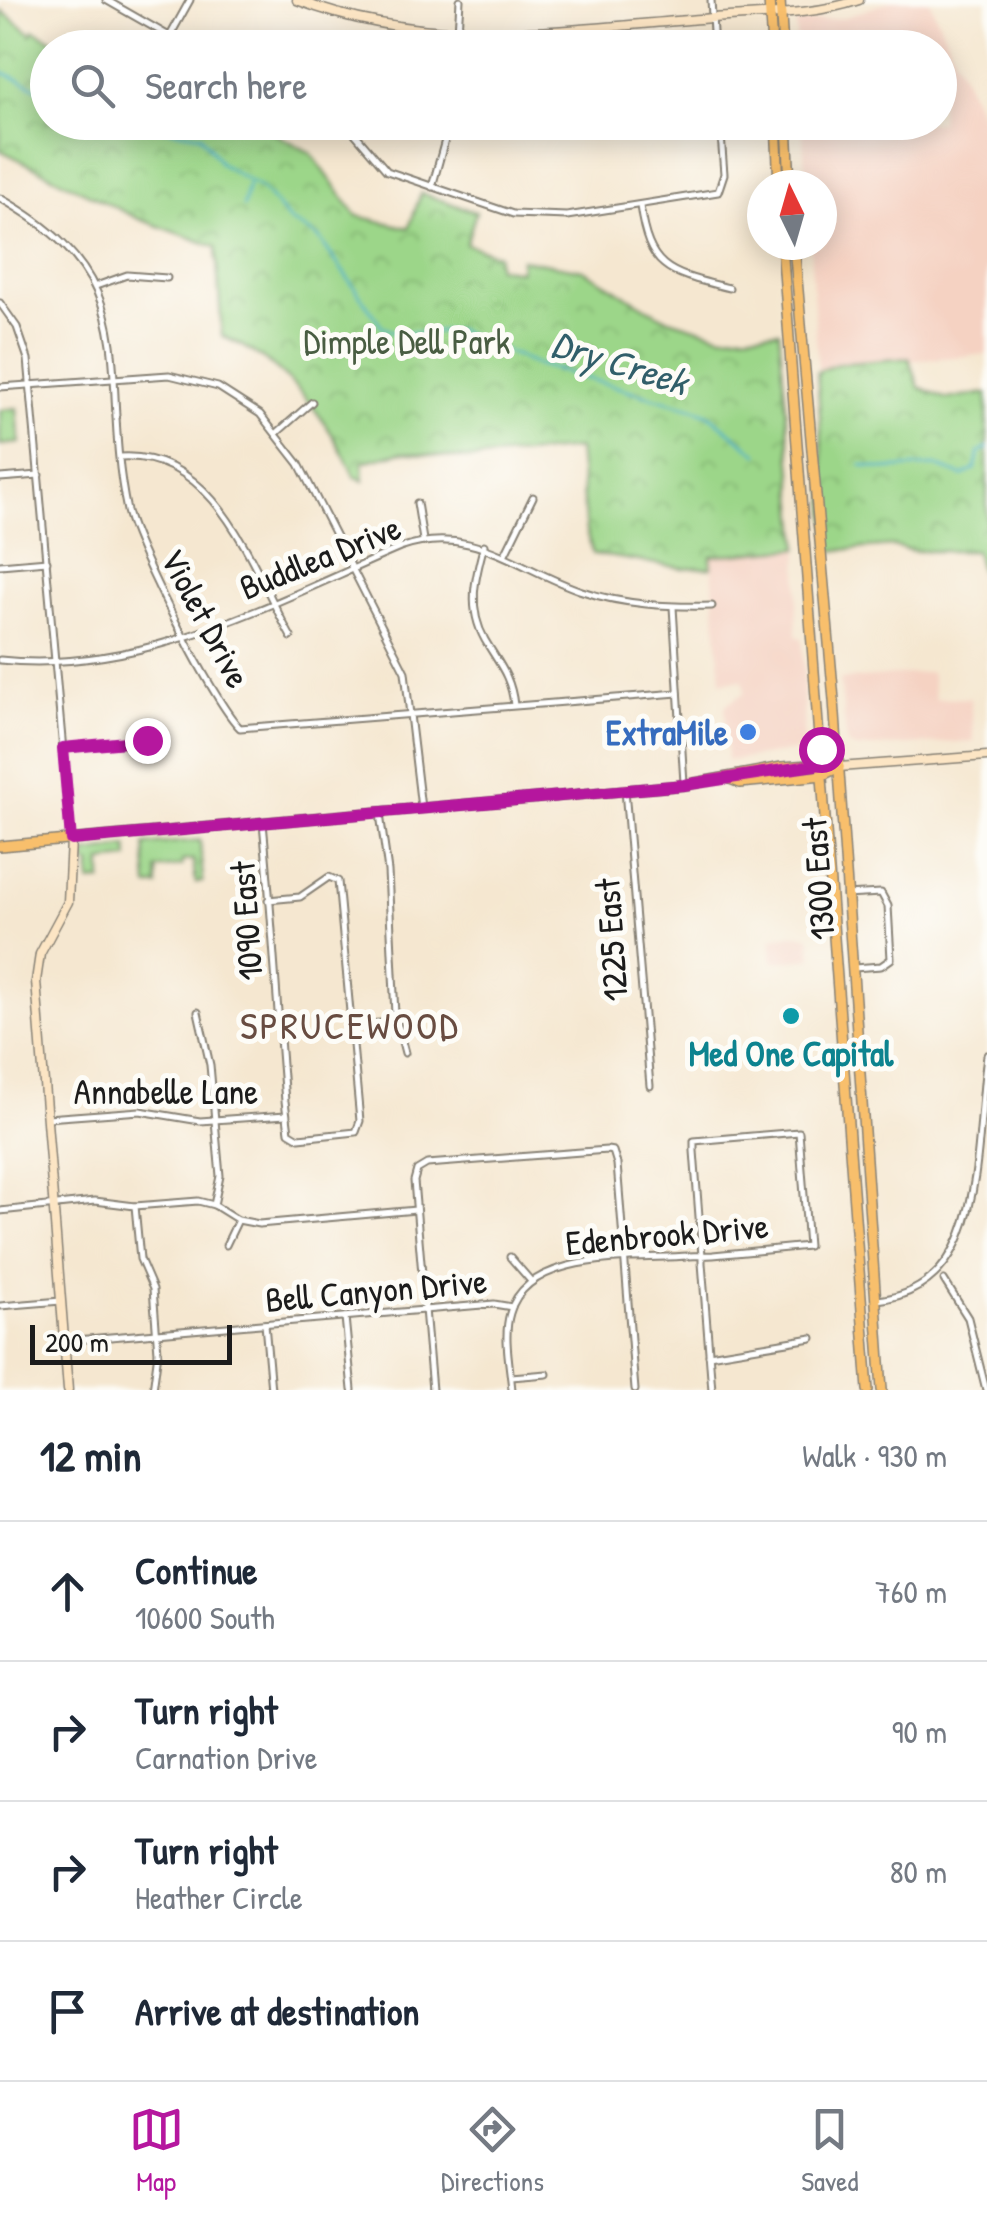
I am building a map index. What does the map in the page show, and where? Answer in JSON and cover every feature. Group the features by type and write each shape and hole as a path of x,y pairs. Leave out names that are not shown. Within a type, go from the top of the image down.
{"main road":[{"path":"769,0 779,30"},
{"path":"774,30 780,0"},
{"path":"779,170 780,140"},
{"path":"788,140 789,170"},
{"name":"1300 East","path":"783,260 868,1390"},
{"name":"1300 East","path":"795,260 839,767 882,1390"},
{"path":"0,846 684,785 839,767"},
{"path":"857,1233 867,1294 875,1300"}],"street":[{"path":"106,0 159,30"},
{"path":"173,30 190,0"},
{"path":"297,0 364,20 431,30"},
{"path":"458,30 460,0"},
{"path":"711,0 713,30"},
{"path":"560,30 827,9 860,0"},
{"path":"361,140 388,171 432,188 531,216 708,196 722,186 721,140"},
{"path":"432,188 445,140"},
{"name":"Violet Drive","path":"0,198 60,236 96,286 108,322 128,512 138,546 240,728 678,692"},
{"path":"640,206 647,244 659,262 678,274 729,288"},
{"path":"96,286 127,275 166,278"},
{"path":"0,303 24,342 31,384 71,840 68,902 48,936 37,968 68,1390"},
{"path":"0,387 169,374 194,379 239,399 278,432 404,672 420,808"},
{"path":"278,432 312,402"},
{"path":"121,457 170,464 204,488 291,637"},
{"path":"0,478 39,475"},
{"path":"505,554 533,497"},
{"path":"417,504 424,541"},
{"name":"Buddlea Drive","path":"0,660 54,660 134,652 187,638 424,541 484,545 580,590 673,607 712,606"},
{"path":"484,545 474,582 476,618 510,680 514,706"},
{"path":"0,565 47,561"},
{"path":"673,607 684,785"},
{"path":"63,748 147,740"},
{"path":"839,767 987,756"},
{"name":"1225 East","path":"626,790 650,1086"},
{"path":"380,812 388,871 395,1014 405,1052"},
{"name":"1090 East","path":"264,822 286,1115 291,1136 359,1130 352,1026"},
{"path":"268,900 300,897 334,876 340,892 352,1026 382,1023"},
{"path":"846,894 884,895 891,959 881,966 851,968"},
{"path":"198,1012 215,1121 220,1183 214,1205"},
{"path":"977,1217 983,1174 987,1055"},
{"name":"Annabelle Lane","path":"47,1118 140,1111 215,1121 286,1115"},
{"name":"Edenbrook Drive","path":"512,1307 530,1280 554,1268 625,1261 702,1256 808,1246 799,1132 694,1141 702,1256"},
{"path":"432,1390 416,1210 417,1170 426,1164 613,1152 635,1390"},
{"path":"0,1211 104,1201 135,1206 198,1201 214,1205 238,1220 259,1224 416,1210"},
{"path":"135,1206 140,1260 152,1290 156,1333 153,1390"},
{"path":"226,1245 238,1220"},
{"path":"702,1256 712,1390"},
{"path":"510,1257 530,1280"},
{"path":"875,1300 908,1296 953,1272"},
{"path":"944,1280 968,1318 986,1390"},
{"path":"0,1306 61,1301"},
{"name":"Bell Canyon Drive","path":"64,1341 494,1304 512,1307"},
{"path":"512,1307 508,1326 512,1390"},
{"path":"346,1317 352,1390"},
{"path":"265,1324 271,1390"},
{"path":"709,1355 812,1338"},
{"path":"511,1377 547,1374"}],"shaded area":[{"path":"893,0 929,0 943,30 796,30 796,23 843,18"},
{"path":"957,62 980,113 987,141 987,354 818,369 811,260 837,260 837,170 805,170 803,140 957,140"},
{"path":"799,548 796,635 802,639 804,666 803,750 727,761 725,706 745,692 743,680 721,682 711,556"},
{"path":"931,672 935,699 970,698 974,741 857,748 847,744 840,680"},
{"path":"810,936 812,958 773,962 771,938"}],"green space":[{"name":"Dimple Dell Park","path":"2,11 30,32 30,140 287,140 311,153 357,216 409,228 421,193 476,212 466,244 498,255 497,267 520,271 521,259 583,270 663,317 722,335 779,331 799,548 711,556 711,567 682,568 593,554 586,532 578,449 470,459 402,452 363,462 364,481 354,476 331,433 302,394 266,361 222,336 216,247 139,219 0,150"},
{"path":"909,358 919,387 946,399 987,393 987,570 980,570 975,551 912,551 893,546 829,551 817,372 837,364"},
{"path":"17,408 20,443 0,445 0,410"},
{"path":"200,840 203,882 196,883 193,860 182,861 182,866 157,869 158,886 148,886 145,845"},
{"path":"128,847 129,859 102,862 102,881 90,882 91,865 85,863 86,853"}],"waterway":[{"name":"Dry Creek","path":"0,71 30,85"},
{"name":"Dry Creek","path":"204,140 221,164 261,188 290,221 319,238 382,326 392,332 458,330 535,364 708,414 758,454"},
{"path":"243,207 248,184"},
{"name":"Dry Creek","path":"861,465 883,469 936,466 963,476 975,469 979,453 987,448"}],"place":[{"name":"ExtraMile","path":"748,732"},
{"name":"Med One Capital","path":"791,1016"}],"district":[{"name":"SPRUCEWOOD","path":"350,1025"}],"route":[{"path":"147,740 63,748 71,840 698,784 738,774 822,764 821,749"}]}
